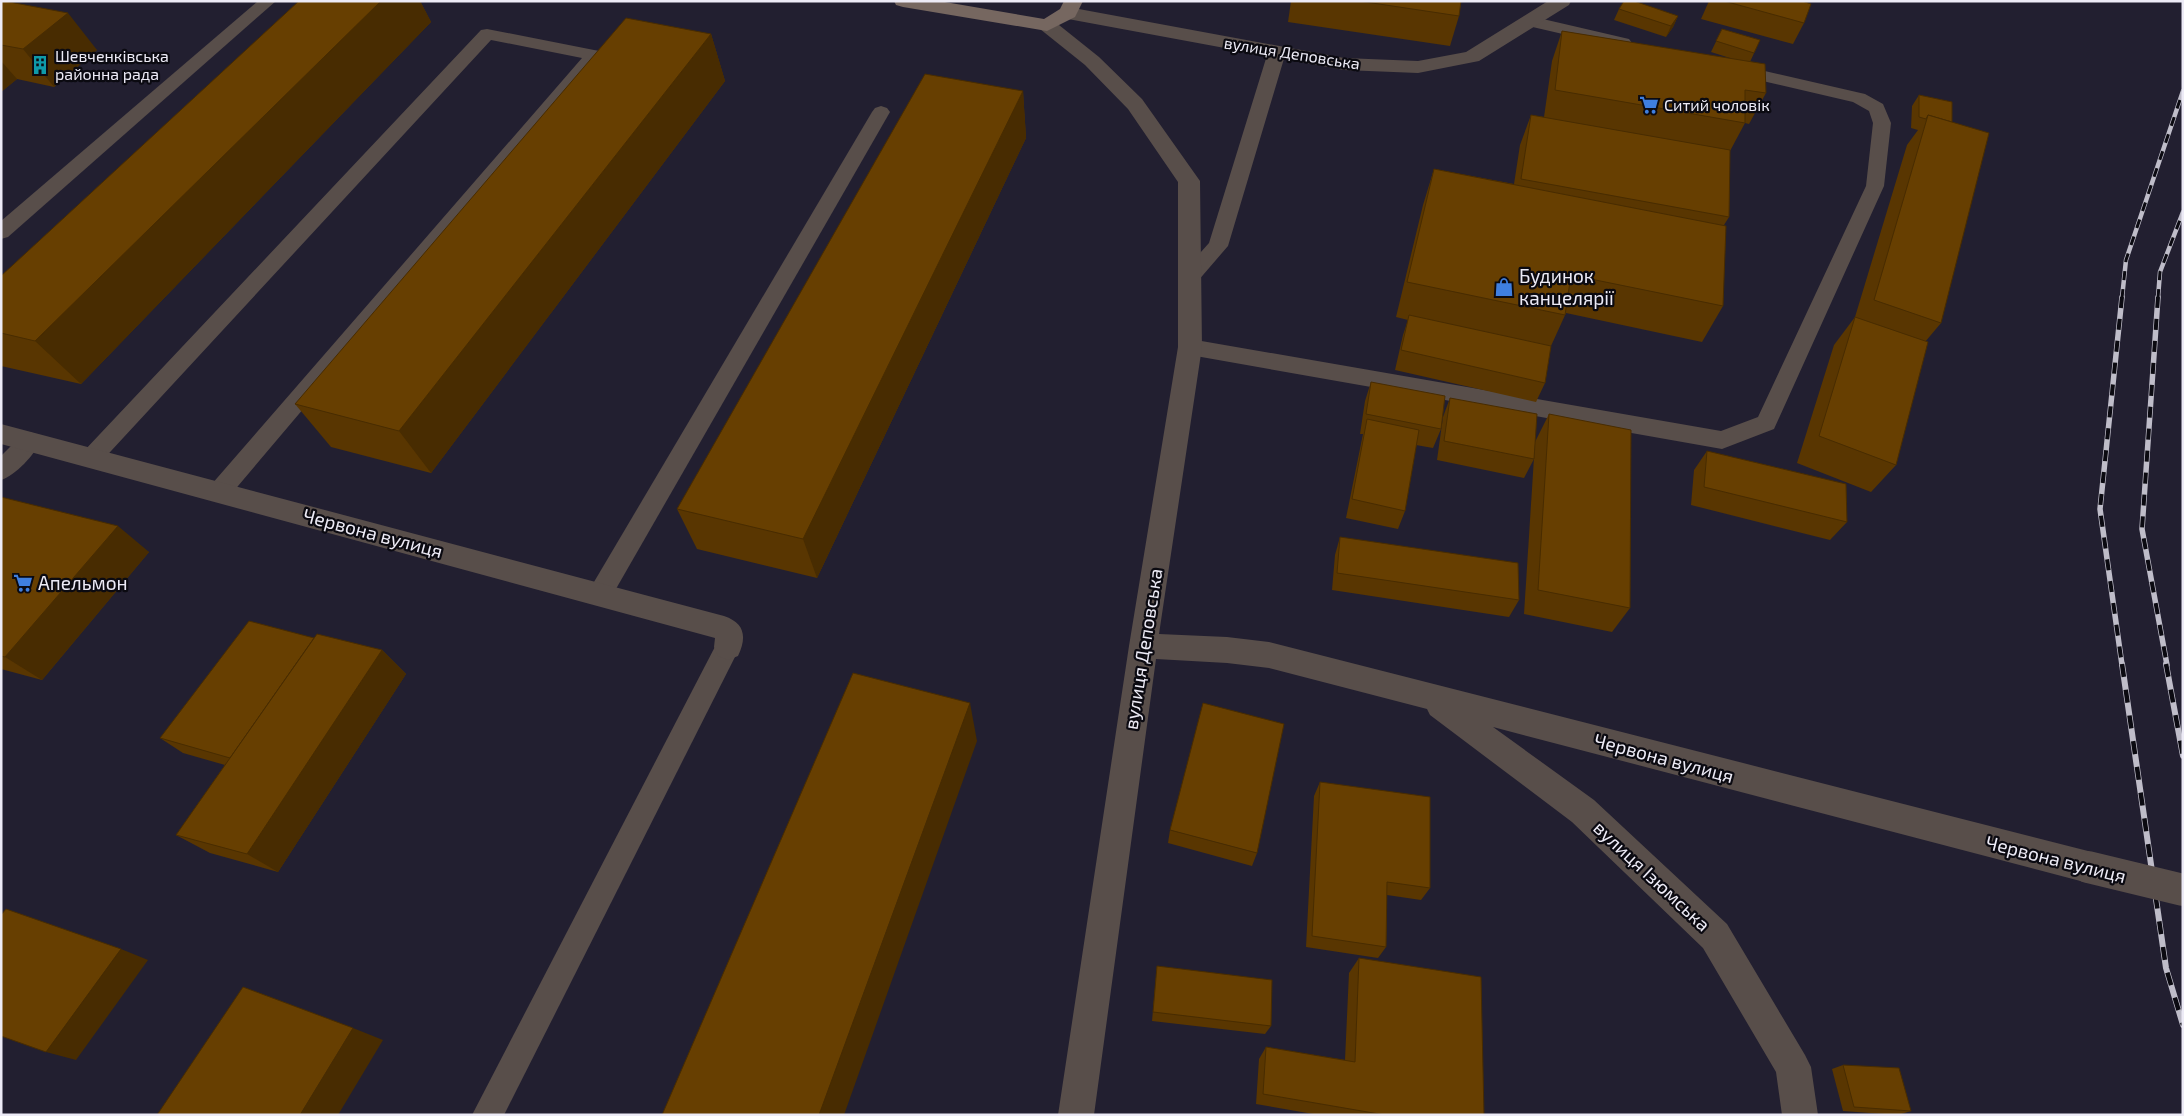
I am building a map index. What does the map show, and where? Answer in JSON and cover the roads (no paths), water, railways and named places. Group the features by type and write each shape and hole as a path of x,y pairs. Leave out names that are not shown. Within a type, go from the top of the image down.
{"street":[{"path":"903,1 1048,25 1071,7"},
{"name":"вулиця Деповська","path":"1071,7 1277,52 1344,64 1418,67 1472,57 1562,1"},
{"name":"вулиця Деповська","path":"1048,25 1092,61 1135,104 1189,181 1190,347 1142,646 1076,1115"},
{"name":"Червона вулиця","path":"1,434 724,628 730,636 728,647"},
{"name":"Червона вулиця","path":"1142,646 1227,650 1269,655 2183,890"},
{"name":"вулиця Ізюмська","path":"1428,697 1583,811 1715,936 1793,1067 1800,1115"}],"lane":[{"path":"1,232 268,1"},
{"path":"1530,21 1637,46"},
{"path":"91,458 487,34 594,55 219,492"},
{"path":"1190,277 1218,246 1277,52"},
{"path":"1190,347 1653,430 1722,440 1766,423 1875,186 1882,123 1876,108 1860,98 1714,64"},
{"path":"600,594 881,112"},
{"path":"1,471 30,441"},
{"path":"487,1115 728,647"}],"railway":[{"path":"2122,298 2126,260 2183,91"},
{"path":"2158,298 2160,272 2183,212"},
{"path":"2122,297 2100,509 2122,665"},
{"path":"2158,297 2142,529 2167,665"},
{"path":"2122,664 2166,968 2183,1025"},
{"path":"2166,664 2183,756"}],"place":[{"name":"Шевченківська районна рада","path":"40,65"},
{"name":"Ситий чоловік","path":"1649,105"},
{"name":"Будинок канцелярії","path":"1504,287"},
{"name":"Апельмон","path":"23,583"}]}
